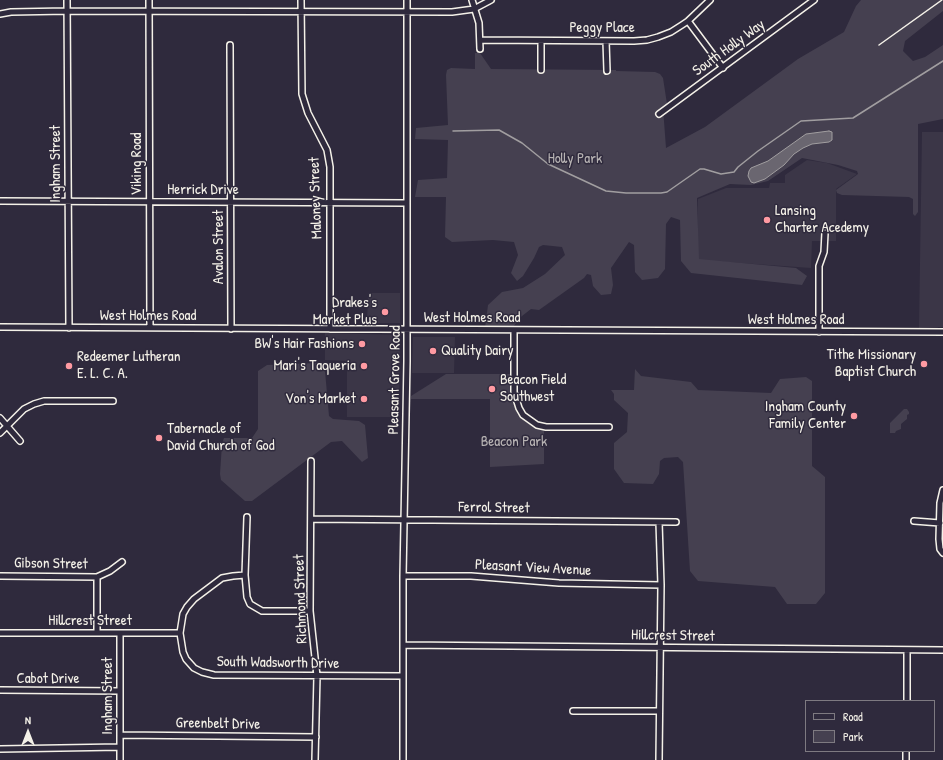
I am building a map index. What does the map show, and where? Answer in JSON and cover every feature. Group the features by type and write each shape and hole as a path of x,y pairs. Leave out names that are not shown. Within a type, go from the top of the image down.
{"street":[{"name":"Ingham Street","path":"67,0 68,328"},
{"name":"Viking Road","path":"149,0 150,328"},
{"name":"Maloney Street","path":"301,0 302,94 308,113 323,141 329,158 330,167 330,329"},
{"name":"Pleasant Grove Road","path":"403,760 403,576 407,330 407,0"},
{"path":"472,0 479,23 480,50"},
{"path":"0,14 18,11 452,12 474,9 491,0"},
{"name":"Peggy Place","path":"480,40 634,41 658,37 671,32 688,21 710,0"},
{"name":"South Holly Way","path":"659,114 814,0"},
{"path":"688,21 723,68"},
{"path":"541,41 541,70"},
{"path":"606,41 607,71"},
{"name":"Avalon Street","path":"230,46 230,329"},
{"name":"Herrick Drive","path":"0,201 407,203"},
{"path":"819,332 819,266 824,252 825,233"},
{"name":"West Holmes Road","path":"0,327 943,332"},
{"path":"514,330 514,392 523,415 537,425 546,427 609,427"},
{"path":"0,433 24,409 44,401 112,401"},
{"path":"0,418 20,441"},
{"name":"Richmond Street","path":"311,461 310,611 316,676 316,760"},
{"path":"943,490 940,503 940,549 943,553"},
{"path":"247,517 245,575 247,597 250,604 256,609 262,611 310,611"},
{"name":"Ferrol Street","path":"311,519 676,522"},
{"path":"914,521 940,523"},
{"path":"659,522 661,585 659,760"},
{"name":"Gibson Street","path":"0,576 97,577 110,571 122,562"},
{"name":"South Wadsworth Drive","path":"245,575 222,578 194,599 183,614 180,633 183,652 186,659 194,668 214,676 403,676"},
{"name":"Pleasant View Avenue","path":"403,576 471,576 559,583 661,585"},
{"path":"97,577 97,633"},
{"name":"Hillcrest Street","path":"0,633 180,633"},
{"name":"Ingham Street","path":"120,633 120,760"},
{"name":"Hillcrest Street","path":"403,645 943,650"},
{"path":"907,650 907,700"},
{"name":"Cabot Drive","path":"0,690 120,691"},
{"path":"573,711 659,711"},
{"name":"Greenbelt Drive","path":"120,735 316,737"},
{"path":"0,749 120,747"}],"shaded area":[{"path":"829,131 832,132 832,140 829,142 812,144 803,148 765,179 754,183 751,182 748,176 751,168 768,161 806,134"},
{"path":"922,132 943,132 943,327 919,328"},
{"name":"Lansing Charter Acedemy","path":"807,160 827,163 857,174 836,189 836,241 812,241 811,268 697,260 698,199 726,188 769,188 770,183 785,183 785,175"},
{"path":"368,293 400,293 400,323 367,323"},
{"path":"325,333 400,335 399,417 347,417 347,361 325,360"},
{"path":"413,337 455,337 454,373 412,373"}],"green space":[{"name":"Holly Park","path":"861,0 942,0 943,3 943,11 905,41 903,51 913,61 925,57 943,45 943,119 918,124 918,212 915,216 913,214 913,199 909,197 842,195 837,193 836,190 858,174 857,171 838,165 802,158 768,181 751,185 730,184 697,198 699,259 796,268 807,276 802,285 691,273 681,261 680,220 671,217 666,224 665,269 658,278 642,280 635,272 634,245 629,242 611,268 613,285 611,294 601,295 593,286 591,275 587,274 584,278 539,310 531,309 522,316 512,328 485,328 488,305 502,292 523,288 545,274 565,255 562,247 543,245 539,247 523,276 517,281 511,273 518,255 514,242 493,240 452,242 445,237 446,197 415,197 418,180 447,178 448,140 415,139 416,128 448,125 447,70 451,68 475,69 475,53 480,53 491,69 616,70 655,72 660,74 663,78 667,104 663,108 666,148 705,127 798,59 844,32 856,6"},
{"path":"317,363 325,371 329,416 333,419 359,421 365,425 368,458 362,462 342,441 331,442 252,501 245,501 221,480 222,444 224,438 252,438 258,429 258,371 267,365"},
{"path":"635,369 641,376 691,382 698,390 771,393 780,379 806,377 812,381 812,466 825,477 825,593 816,604 787,604 775,587 698,581 690,571 683,462 678,457 664,458 660,461 659,474 653,484 624,483 614,469 614,443 627,432 628,413 614,400 614,394 611,390 634,390"},
{"name":"Beacon Park","path":"446,374 511,374 512,400 518,414 525,421 544,430 544,464 490,467 490,399 411,399 411,396"},
{"path":"904,409 907,409 909,412 907,419 901,424 901,429 895,433 890,433 890,423"}],"waterway":[{"path":"453,131 499,130 522,143 548,164 606,191 626,193 661,193 667,192 700,169 721,174 734,172 758,151 801,121 853,118 943,61"}],"railway":[{"path":"879,45 942,0"}],"place":[{"name":"Lansing Charter Acedemy","path":"767,220"},
{"name":"Drakes's Market Plus","path":"385,312"},
{"name":"BW's Hair Fashions","path":"362,344"},
{"name":"Quality Dairy","path":"433,351"},
{"name":"Tithe Missionary Baptist Church","path":"924,364"},
{"name":"Redeemer Lutheran E. L. C. A.","path":"69,366"},
{"name":"Mari's Taqueria","path":"364,366"},
{"name":"Beacon Field Southwest","path":"492,389"},
{"name":"Von's Market","path":"364,399"},
{"name":"Ingham County Family Center","path":"854,416"},
{"name":"Tabernacle of David Church of God","path":"159,438"}]}
